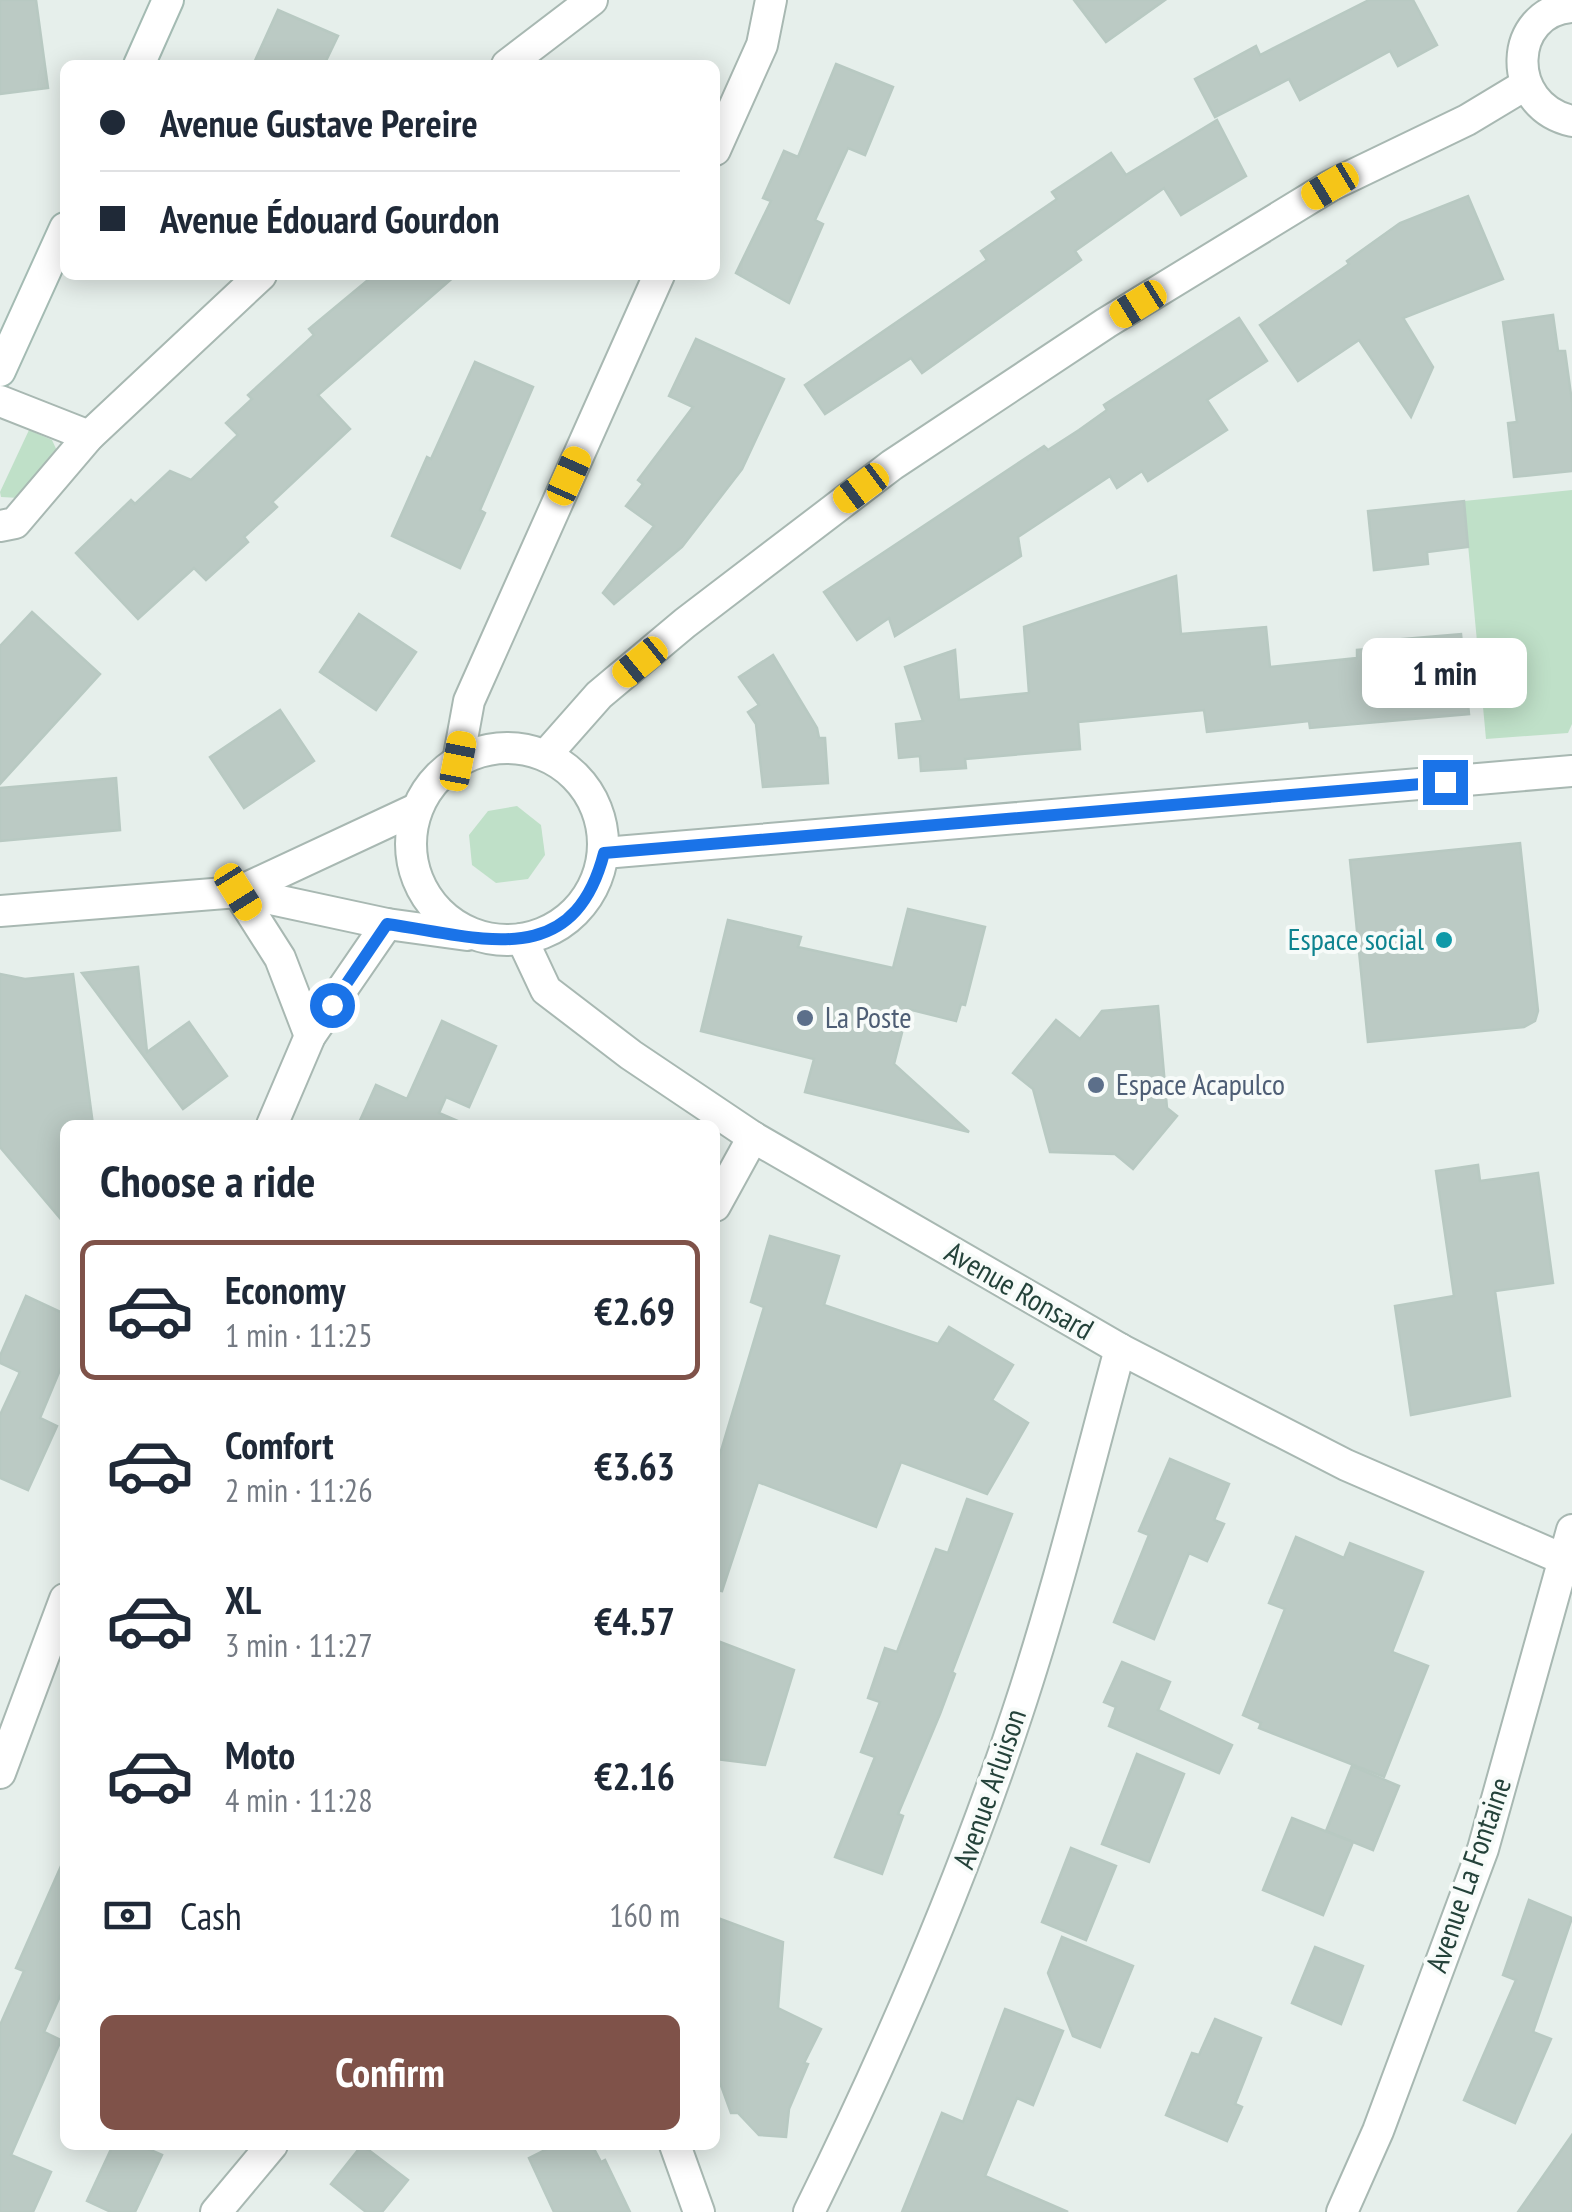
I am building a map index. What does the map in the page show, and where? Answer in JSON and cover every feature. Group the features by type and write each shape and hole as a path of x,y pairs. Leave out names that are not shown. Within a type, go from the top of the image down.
{"street":[{"path":"141,60 168,0"},
{"path":"514,60 592,0"},
{"path":"720,139 762,45 772,0"},
{"path":"1567,5 1541,22 1524,46 1521,66 1525,86 1536,102 1551,115 1572,121"},
{"path":"546,755 598,696 685,623 892,465 1106,324 1330,186 1466,120 1525,86"},
{"path":"0,371 60,239"},
{"path":"0,526 15,524 88,436 255,280"},
{"path":"458,761 469,701 657,280"},
{"path":"0,402 88,436"},
{"path":"0,911 238,892 387,924 500,941 522,940 552,930 578,911 596,884 604,853 602,824 591,795 572,771 546,755 517,747 486,749 458,761 433,781 416,809 410,840 414,871 427,900 450,923 478,936"},
{"path":"604,853 1572,771"},
{"path":"238,892 416,809"},
{"path":"238,892 280,958 310,1036"},
{"path":"274,1120 310,1036 387,924"},
{"name":"Avenue Ronsard","path":"522,940 546,990 631,1056 753,1137 1120,1349 1346,1466 1569,1562"},
{"path":"720,1197 753,1137"},
{"name":"Avenue Arluison","path":"809,2212 876,2076 954,1891 1017,1714 1120,1349"},
{"name":"Avenue La Fontaine","path":"1342,2212 1378,2132 1482,1849 1569,1562 1572,1530"},
{"path":"0,1772 60,1612"},
{"path":"216,2212 268,2150"},
{"path":"677,2150 699,2212"}],"green space":[{"path":"29,430 52,440 58,453 19,498 1,497 0,492"},
{"path":"1572,490 1572,724 1568,733 1486,739 1464,501"},
{"path":"517,806 541,825 545,855 528,879 496,883 472,865 469,835 488,811"}],"building":[{"path":"0,0 36,0 48,88 0,94"},
{"path":"1074,0 1165,0 1106,42"},
{"path":"1369,0 1413,0 1437,45 1398,66 1390,51 1300,100 1289,79 1215,117 1195,79 1256,46 1260,55"},
{"path":"278,10 338,36 326,60 255,60"},
{"path":"836,64 893,87 865,155 848,148 815,220 823,224 789,303 736,273 771,201 763,198 784,151 798,157"},
{"path":"1217,120 1246,176 1181,215 1164,188 1075,251 1081,260 922,373 911,358 825,414 805,385 987,260 981,251 1057,199 1052,192 1111,153 1126,175"},
{"path":"1468,196 1503,279 1403,318 1433,367 1411,417 1359,340 1298,381 1260,325 1349,264 1347,261 1400,223"},
{"path":"368,280 450,280 318,395 350,429 272,502 277,507 244,537 248,542 206,580 194,568 138,619 76,553 131,500 135,504 170,471 191,480 238,435 226,423 252,399 248,395 314,335 309,329"},
{"path":"1553,315 1558,351 1565,351 1572,402 1572,471 1514,477 1508,423 1517,422 1503,322"},
{"path":"1239,318 1267,361 1207,400 1227,430 1148,481 1142,471 1117,488 1110,476 1018,537 1021,556 895,636 889,618 857,640 824,592 1044,446 1048,450 1079,430 1107,410 1104,405"},
{"path":"696,339 784,379 742,469 682,547 614,604 603,593 654,526 626,506 643,484 638,480 693,407 669,396"},
{"path":"475,362 533,387 480,510 485,513 460,568 392,536"},
{"path":"1464,501 1468,547 1427,552 1428,564 1374,570 1368,511"},
{"path":"1176,576 1181,634 1266,627 1270,667 1357,658 1357,650 1381,648 1381,641 1461,634 1469,714 1310,728 1309,721 1207,732 1204,710 1078,722 1080,749 965,759 966,768 921,771 920,756 899,758 896,724 923,721 905,667 955,650 959,700 1029,693 1024,627"},
{"path":"32,612 100,674 0,784 0,646"},
{"path":"359,614 416,652 376,710 320,672"},
{"path":"773,655 817,728 819,738 825,738 828,783 763,787 756,724 748,712 759,705 739,677"},
{"path":"280,710 314,761 244,808 210,757"},
{"path":"116,778 120,830 0,841 0,788"},
{"name":"Espace social","path":"1520,843 1538,1011 1535,1021 1524,1027 1368,1042 1350,860"},
{"name":"La Poste","path":"908,909 985,927 965,1005 961,1004 956,1021 908,1009 894,1064 969,1132 805,1092 814,1059 701,1031 728,920 801,937 798,947 893,968"},
{"path":"138,967 147,1052 189,1022 227,1076 183,1109 82,973"},
{"path":"0,974 25,979 73,974 92,1120 60,1120 60,1218 0,1147"},
{"name":"Espace Acapulco","path":"1158,1006 1167,1108 1177,1116 1133,1169 1115,1154 1050,1152 1033,1089 1013,1073 1056,1020 1080,1039 1102,1011"},
{"path":"442,1021 496,1046 469,1107 446,1097 439,1113 455,1120 360,1120 376,1085 407,1099"},
{"path":"1478,1165 1480,1181 1538,1173 1553,1283 1495,1291 1510,1396 1411,1415 1395,1306 1454,1296 1436,1171"},
{"path":"770,1236 839,1256 824,1305 938,1344 949,1327 1013,1365 992,1400 1028,1423 987,1494 901,1462 876,1527 758,1482 720,1591 720,1454 764,1307 751,1302"},
{"path":"26,1296 60,1312 60,1370 40,1418 57,1426 28,1490 0,1478 0,1415 20,1372 0,1363"},
{"path":"1170,1459 1229,1484 1214,1520 1224,1524 1207,1561 1189,1553 1154,1639 1114,1622 1149,1535 1139,1531"},
{"path":"967,1499 1012,1514 940,1714 898,1814 903,1816 882,1874 835,1857 875,1757 861,1752 880,1702 868,1698 885,1648 897,1652 936,1549 948,1553"},
{"path":"1296,1537 1344,1558 1350,1543 1423,1572 1392,1652 1428,1666 1384,1777 1259,1728 1261,1723 1243,1715 1285,1609 1269,1603"},
{"path":"720,1642 794,1670 765,1765 720,1760"},
{"path":"1122,1662 1170,1682 1158,1710 1232,1745 1219,1773 1109,1726 1116,1707 1104,1702"},
{"path":"1137,1754 1184,1774 1149,1862 1102,1844"},
{"path":"1352,1766 1399,1786 1373,1850 1326,1831"},
{"path":"1292,1818 1353,1842 1323,1915 1263,1890"},
{"path":"1071,1848 1116,1866 1086,1940 1042,1922"},
{"path":"60,1868 60,1996 44,2032 60,2042 11,2155 51,2172 33,2212 0,2212 0,2025 24,1971 16,1968"},
{"path":"1529,1900 1572,1918 1533,2032 1551,2039 1515,2123 1464,2100 1516,1980 1503,1975"},
{"path":"720,1919 783,1942 778,2008 821,2029 804,2063 808,2064 789,2109 786,2137 759,2135 738,2113 731,2113 720,2083"},
{"path":"1062,1937 1133,1966 1100,2047 1073,2036 1048,1973"},
{"path":"1315,1947 1363,1966 1341,2024 1292,2003"},
{"path":"1005,2009 1063,2031 1033,2105 1017,2098 985,2176 1068,2212 902,2212 942,2113 963,2122"},
{"path":"1215,2019 1261,2038 1235,2104 1242,2107 1227,2141 1166,2115 1192,2053 1199,2055"},
{"path":"1572,2135 1572,2212 1518,2212"},
{"path":"111,2150 150,2150 162,2155 135,2212 111,2212 87,2201"},
{"path":"358,2150 369,2150 408,2180 382,2212 366,2212 331,2184"},
{"path":"545,2150 595,2150 601,2162 605,2160 630,2212 554,2212 529,2158"}],"place":[{"name":"Espace social","path":"1444,940"},
{"name":"La Poste","path":"805,1018"},
{"name":"Espace Acapulco","path":"1096,1085"}],"route":[{"path":"332,1005 387,924 500,941 522,940 552,930 578,911 596,884 604,853 1445,782"}]}
